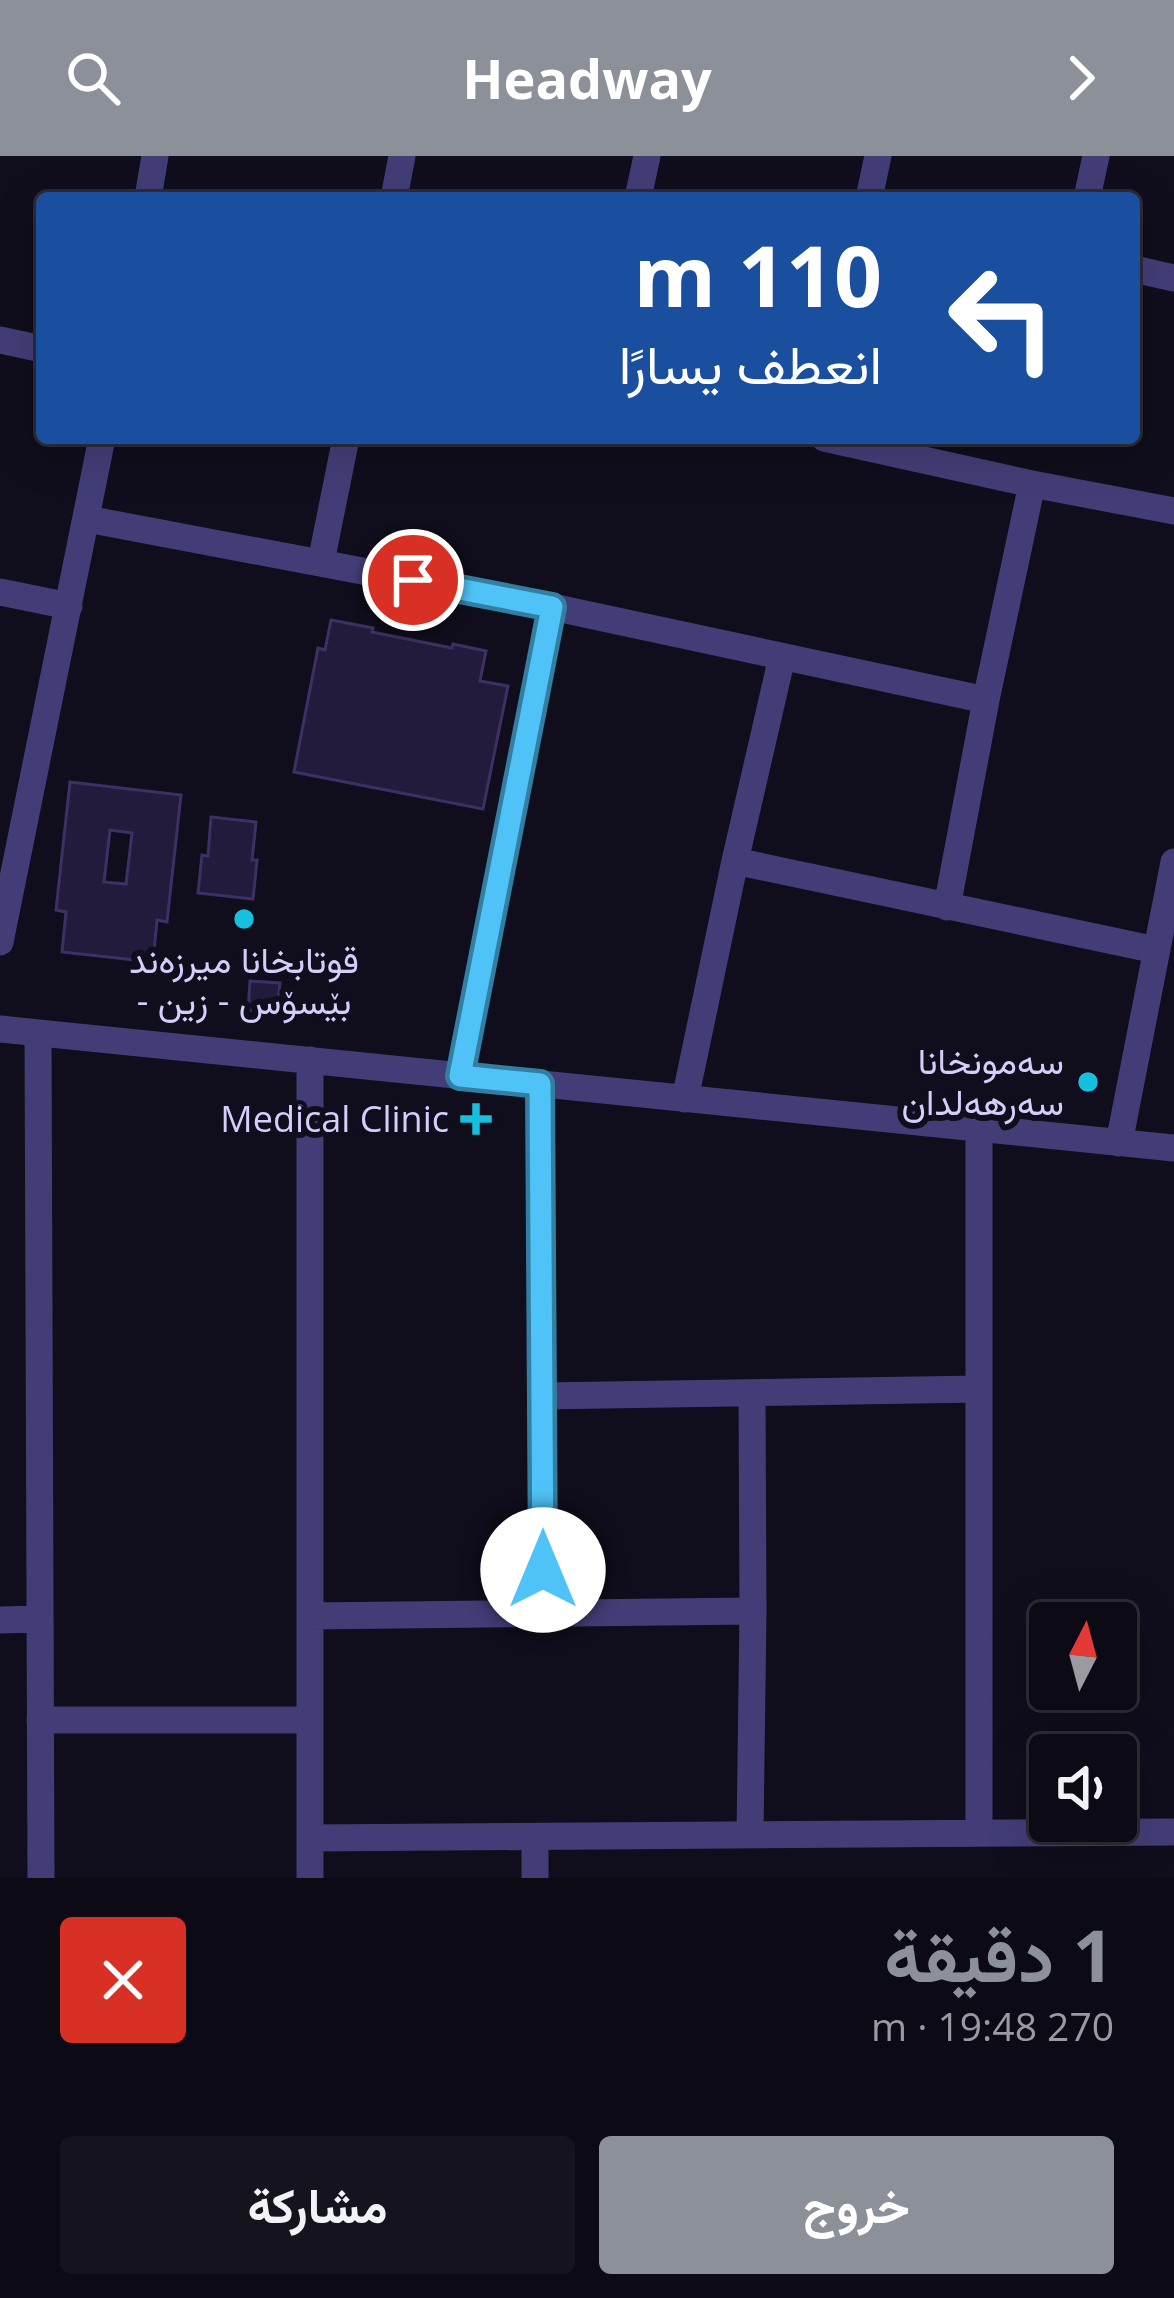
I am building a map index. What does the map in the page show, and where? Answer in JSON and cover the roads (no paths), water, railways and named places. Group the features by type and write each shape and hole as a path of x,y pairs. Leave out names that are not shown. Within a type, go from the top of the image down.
{"street":[{"path":"149,192 155,156"},
{"path":"395,192 402,156"},
{"path":"639,192 647,156"},
{"path":"870,192 878,156"},
{"path":"1088,192 1096,156"},
{"path":"1140,270 1174,278"},
{"path":"0,340 36,348"},
{"path":"0,942 101,444"},
{"path":"321,562 345,444"},
{"path":"852,444 1174,512"},
{"path":"947,907 1032,484"},
{"path":"87,520 552,607 986,700"},
{"path":"0,592 69,606"},
{"path":"460,1076 552,607"},
{"path":"685,1099 782,657"},
{"path":"734,861 1156,950"},
{"path":"1119,1143 1174,862"},
{"path":"0,1029 1174,1148"},
{"path":"38,1033 41,1878"},
{"path":"310,1060 310,1878"},
{"path":"540,1084 543,1613"},
{"path":"979,1129 979,1833"},
{"path":"542,1396 978,1389"},
{"path":"750,1835 752,1393"},
{"path":"310,1616 753,1611"},
{"path":"0,1620 40,1619"},
{"path":"40,1720 310,1720"},
{"path":"310,1838 1174,1832"},
{"path":"535,1837 535,1878"}],"place":[{"name":"قوتابخانا میرزەند - بێسۆس - زین","path":"244,919"},
{"name":"سەمونخانا سەرهەلدان","path":"1088,1082"},
{"name":"Medical Clinic","path":"476,1119"}]}
